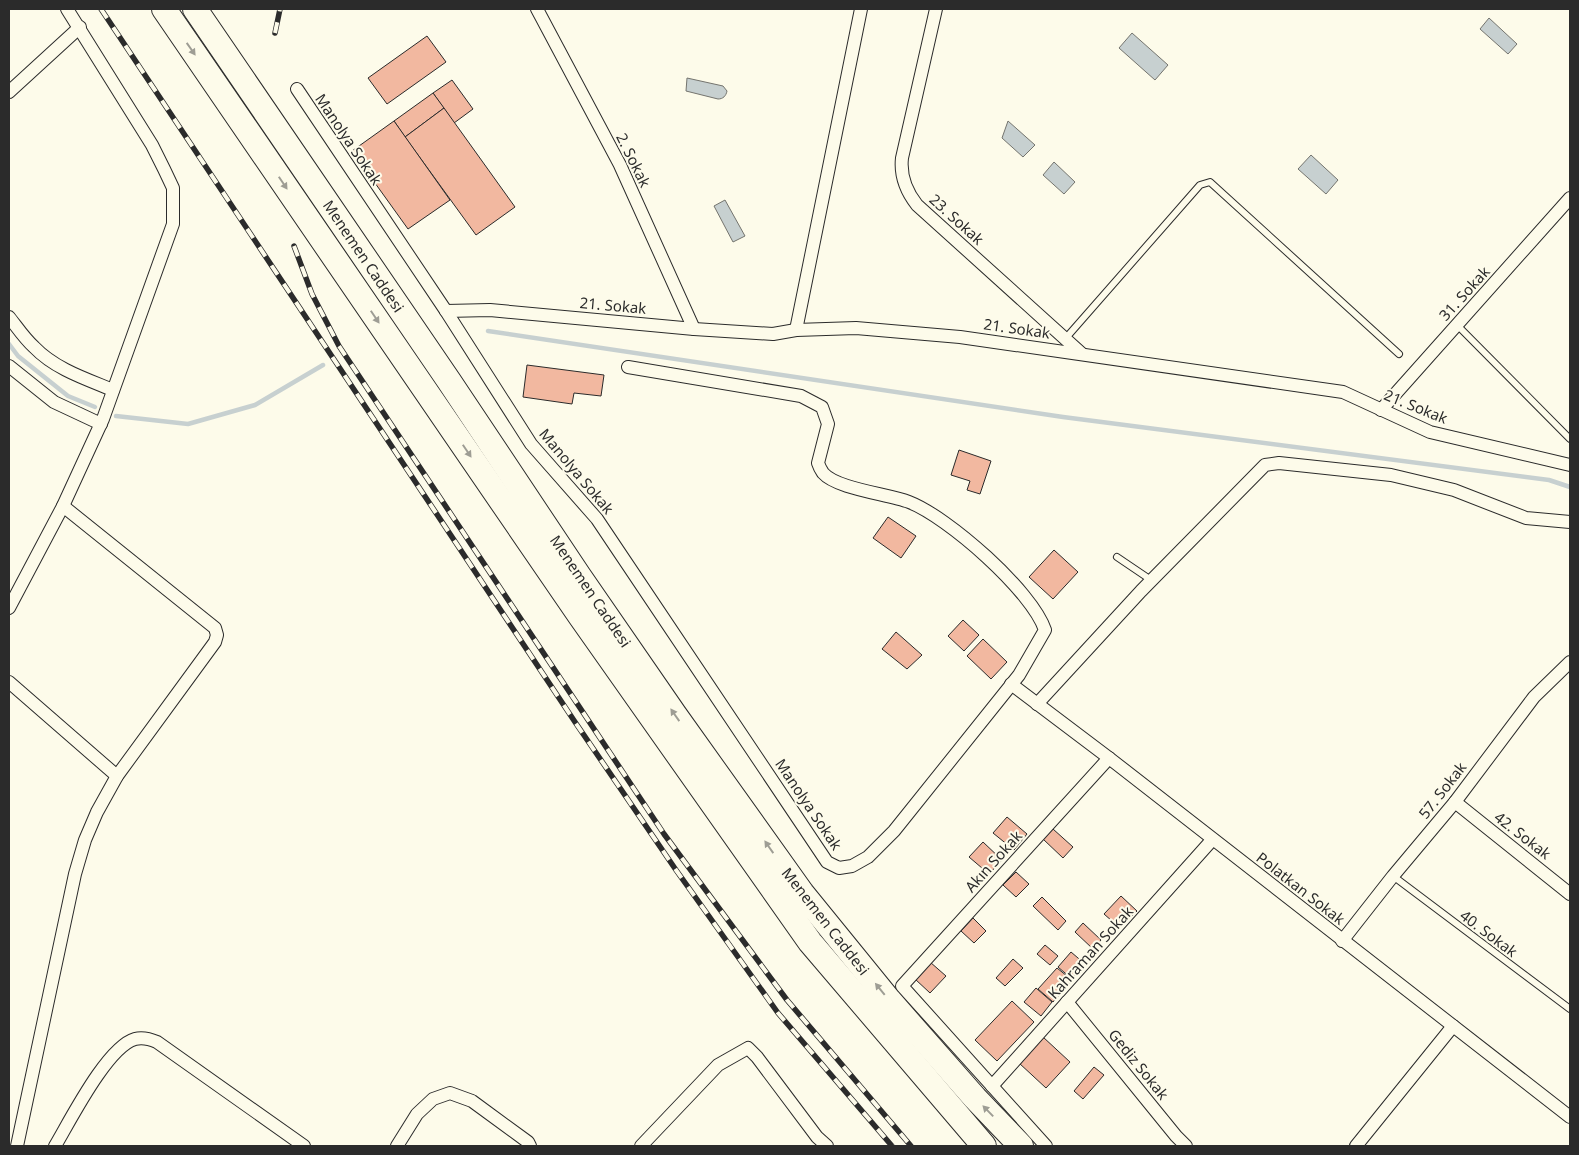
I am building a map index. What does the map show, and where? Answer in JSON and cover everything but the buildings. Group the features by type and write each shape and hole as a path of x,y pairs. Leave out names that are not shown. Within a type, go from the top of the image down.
{"highway":[{"name":"Menemen Caddesi","path":"164,9 574,607 810,942 984,1146"},
{"name":"Menemen Caddesi","path":"195,9 613,625 802,893 889,1000 975,1098 1021,1146"}],"street":[{"path":"9,608 63,506 100,424 173,224 173,188 152,145 67,9"},
{"name":"2. Sokak","path":"537,9 620,164 694,329"},
{"path":"796,330 861,9"},
{"name":"23. Sokak","path":"936,9 902,158 901,168 904,184 917,205 1082,354"},
{"path":"9,92 80,27"},
{"name":"Manolya Sokak","path":"296,89 446,311 531,444 597,519 828,862 839,868 852,866 868,857 894,831 1011,684"},
{"name":"31. Sokak","path":"1381,410 1570,198"},
{"name":"21. Sokak","path":"446,311 490,310 694,329 773,334 796,330 856,328 960,337 1343,392 1430,432 1570,465"},
{"path":"9,317 34,347 46,358 76,375 113,390"},
{"path":"9,366 54,402 100,424"},
{"path":"628,367 801,396 822,407 828,424 818,463 824,474 837,482 910,502 954,528 1024,594 1041,617 1045,630 1011,684"},
{"path":"1037,704 1152,580 1265,465 1279,463 1391,475 1454,490 1526,518 1570,522"},
{"path":"17,1146 75,874 85,840 97,812 118,776 214,642 217,635 215,628 63,506"},
{"name":"57. Sokak","path":"1342,941 1455,802 1534,697 1570,662"},
{"path":"9,682 118,776"},
{"name":"Polatkan Sokak","path":"1011,684 1109,758 1570,1117"},
{"name":"Akın Sokak","path":"992,1086 902,986 1109,758"},
{"name":"42. Sokak","path":"1455,802 1570,894"},
{"name":"Kahraman Sokak","path":"992,1086 1212,840"},
{"name":"Gediz Sokak","path":"1067,1002 1186,1146"},
{"path":"1356,1146 1453,1026"},
{"path":"55,1146 95,1076 126,1044 134,1039 142,1038 157,1042 304,1146"},
{"path":"641,1146 718,1065 748,1048 757,1057 814,1142 827,1146"},
{"path":"992,1086 1046,1146"},
{"path":"397,1146 417,1114 433,1099 450,1094 472,1101 528,1142 530,1146"}],"lane":[{"path":"1065,339 1200,185 1210,182 1399,354"},
{"path":"1458,325 1570,439"},
{"path":"1117,557 1152,580"},
{"name":"40. Sokak","path":"1393,876 1570,1009"}],"shaded area":[{"path":"1489,18 1517,44 1508,54 1480,29"},
{"path":"1132,33 1168,65 1155,80 1119,48"},
{"path":"687,78 723,86 727,93 723,98 718,99 686,91"},
{"path":"1008,121 1035,145 1023,157 1002,138"},
{"path":"1311,155 1338,180 1326,194 1298,169"},
{"path":"1054,162 1075,182 1064,194 1043,175"},
{"path":"725,200 745,236 733,242 714,206"}],"waterway":[{"path":"488,331 1063,417 1549,480 1570,487"},
{"path":"9,344 18,356 68,396 95,407"},
{"path":"116,416 188,424 255,405 323,365"}],"railway":[{"path":"101,9 575,722 676,870 778,1013 892,1146"},
{"path":"275,33 280,9"},
{"path":"294,246 312,294 339,346 664,834 787,1000 911,1146"}]}
